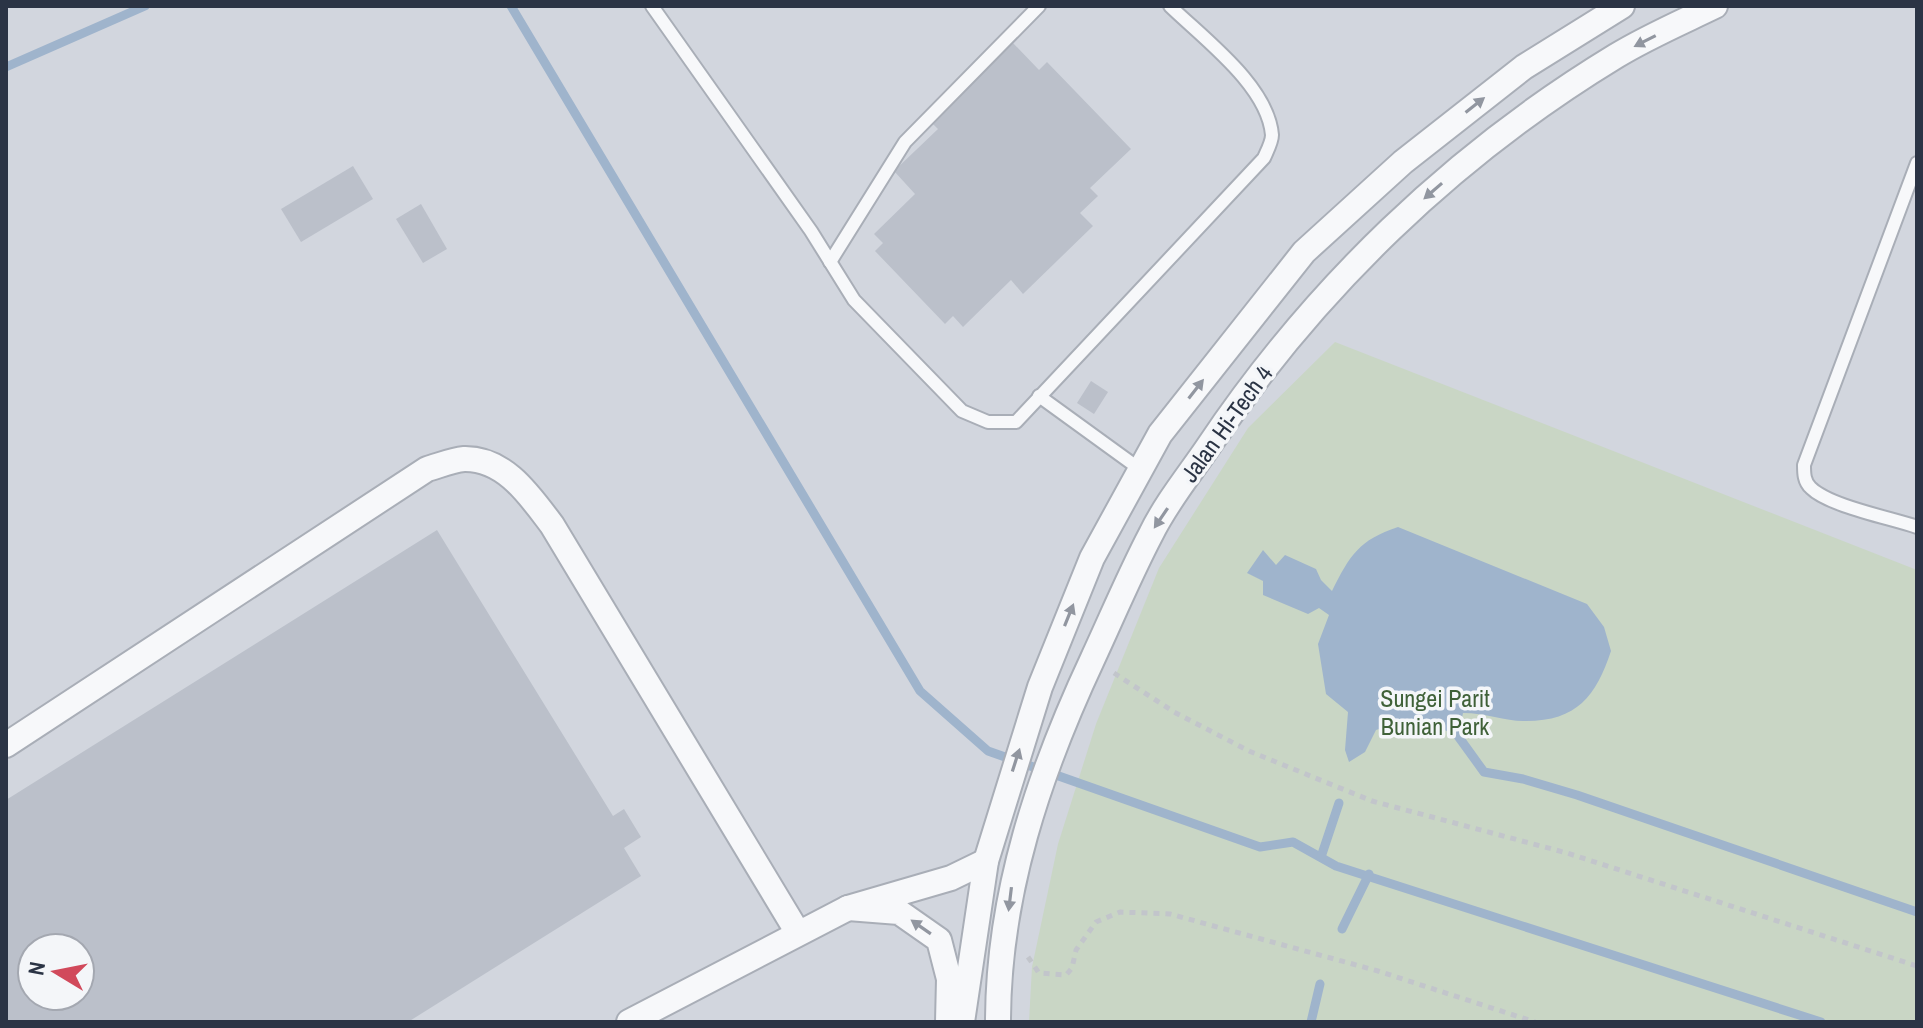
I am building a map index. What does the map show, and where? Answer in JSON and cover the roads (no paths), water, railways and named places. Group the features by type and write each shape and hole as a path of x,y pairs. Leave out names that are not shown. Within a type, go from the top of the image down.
{"street":[{"name":"Jalan Hi-Tech 4","path":"962,1022 986,861 1040,687 1092,558 1160,434 1304,252 1403,162 1512,76 1622,6"},
{"name":"Jalan Hi-Tech 4","path":"998,1022 1012,884 1026,823 1075,697 1152,531 1234,409 1317,304 1391,227 1485,146 1616,55 1715,6"},
{"path":"6,745 427,469 463,459 494,465 524,488 552,525 798,933"},
{"path":"629,1022 848,908 951,878 986,861"},
{"path":"848,908 899,912 939,940 949,979 948,1022"}],"lane":[{"path":"652,6 854,300 962,411 988,422 1016,422 1264,158 1273,138 1267,110 1256,91 1170,6"},
{"path":"830,262 905,142 1039,6"},
{"path":"1917,163 1804,465 1810,488 1826,497 1917,527"},
{"path":"1039,396 1141,470"}],"water":[{"path":"1398,527 1587,604 1604,627 1611,651 1599,681 1582,703 1571,711 1544,720 1519,721 1463,713 1458,736 1418,723 1388,726 1376,730 1365,752 1349,762 1345,750 1348,712 1326,694 1318,644 1329,615 1319,608 1308,614 1263,595 1263,581 1247,573 1263,550 1276,565 1285,555 1316,569 1321,580 1332,591 1357,550 1374,537"}],"waterway":[{"path":"6,67 145,6"},
{"path":"511,6 920,691 988,751 1260,847 1293,842 1336,866 1821,1022"},
{"path":"1458,736 1484,772 1523,779 1577,795 1917,912"},
{"path":"1321,857 1339,803"},
{"path":"1342,929 1369,874"},
{"path":"1311,1022 1320,984"}],"park label":[{"name":"Sungei Parit Bunian Park","path":"1435,713"}]}
